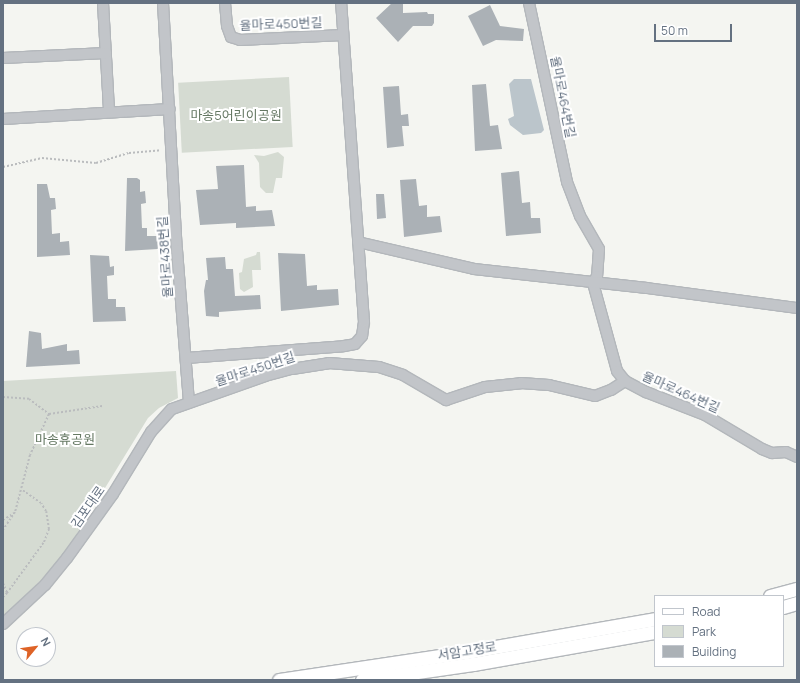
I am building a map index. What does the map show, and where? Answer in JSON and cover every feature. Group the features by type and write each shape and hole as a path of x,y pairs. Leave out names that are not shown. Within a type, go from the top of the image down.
{"main road":[{"path":"774,595 797,589"},
{"path":"784,607 797,603"},
{"name":"서암고정로","path":"279,680 472,651 654,619"},
{"name":"서암고정로","path":"362,680 473,664 609,638 654,632"}],"street":[{"path":"103,3 109,111"},
{"name":"율마로438번길","path":"163,3 189,403"},
{"name":"율마로450번길","path":"225,3 227,26 232,37 240,40 343,35"},
{"name":"율마로450번길","path":"186,358 355,344 362,336 364,322 341,3"},
{"name":"율마로464번길","path":"529,3 567,182 580,216 599,249 597,276 593,283 617,370 625,381 660,399 706,415 762,449 772,453 786,452 797,457"},
{"path":"3,58 106,53"},
{"path":"3,119 109,111 170,109"},
{"path":"358,242 474,269 647,288 797,308"},
{"name":"율마로450번길","path":"189,403 292,369 329,363 380,366 403,375 446,400 485,387 521,383 549,385 595,396 611,390 625,381"},
{"name":"김포대로","path":"3,624 45,585 83,538 159,422 172,409 189,403"}],"path":[{"path":"3,167 42,158 96,163 124,154 160,150"},
{"path":"3,397 28,399 50,414 102,406"},
{"path":"3,530 15,512 30,455 50,414"},
{"path":"3,597 44,542 49,529 46,511 41,503 21,489"},
{"path":"3,520 15,512"},
{"path":"3,583 7,593"}],"green space":[{"name":"마송5어린이공원","path":"289,77 293,147 182,153 178,83"},
{"path":"278,152 284,157 282,178 276,178 273,193 266,193 260,187 259,163 254,155 264,156"},
{"path":"257,252 260,252 261,270 252,270 253,287 244,292 240,289 239,273 242,272 244,259 256,255"},
{"name":"마송휴공원","path":"176,371 178,398 159,408 148,418 70,545 46,575 3,617 3,381"}],"shaded area":[{"path":"514,79 531,79 544,130 541,133 523,135 510,125 508,119 514,116 509,84"}],"building":[{"path":"392,3 403,3 403,13 427,12 428,14 434,14 434,23 432,26 413,26 398,42 376,18"},
{"path":"490,5 500,26 524,29 523,41 496,40 483,46 468,16"},
{"path":"486,84 490,126 498,125 502,149 475,151 472,85"},
{"path":"399,86 401,115 408,114 409,126 402,126 404,146 387,148 383,87"},
{"path":"244,165 246,207 256,206 256,211 272,210 275,226 236,228 236,223 200,225 196,190 218,189 216,166"},
{"path":"519,171 522,203 530,202 531,218 540,218 541,233 506,236 501,173"},
{"path":"127,178 137,178 140,180 140,192 145,191 146,203 141,204 142,228 147,228 147,236 157,236 158,249 125,251"},
{"path":"416,179 419,206 427,205 427,217 440,216 442,232 404,237 400,180"},
{"path":"37,184 47,184 50,198 55,198 56,209 51,210 52,234 60,233 60,242 69,241 70,255 37,257"},
{"path":"376,194 384,194 386,218 377,219"},
{"path":"278,253 305,254 307,286 317,285 317,290 338,289 339,305 281,311"},
{"path":"90,255 109,256 110,267 114,266 114,275 107,276 108,299 116,299 116,307 125,307 126,321 93,322"},
{"path":"225,257 226,269 233,269 235,296 260,295 261,309 219,312 219,317 206,316 204,291 206,280 208,280 206,258"},
{"path":"29,331 41,333 42,349 67,344 67,351 79,350 80,364 26,367"}]}
